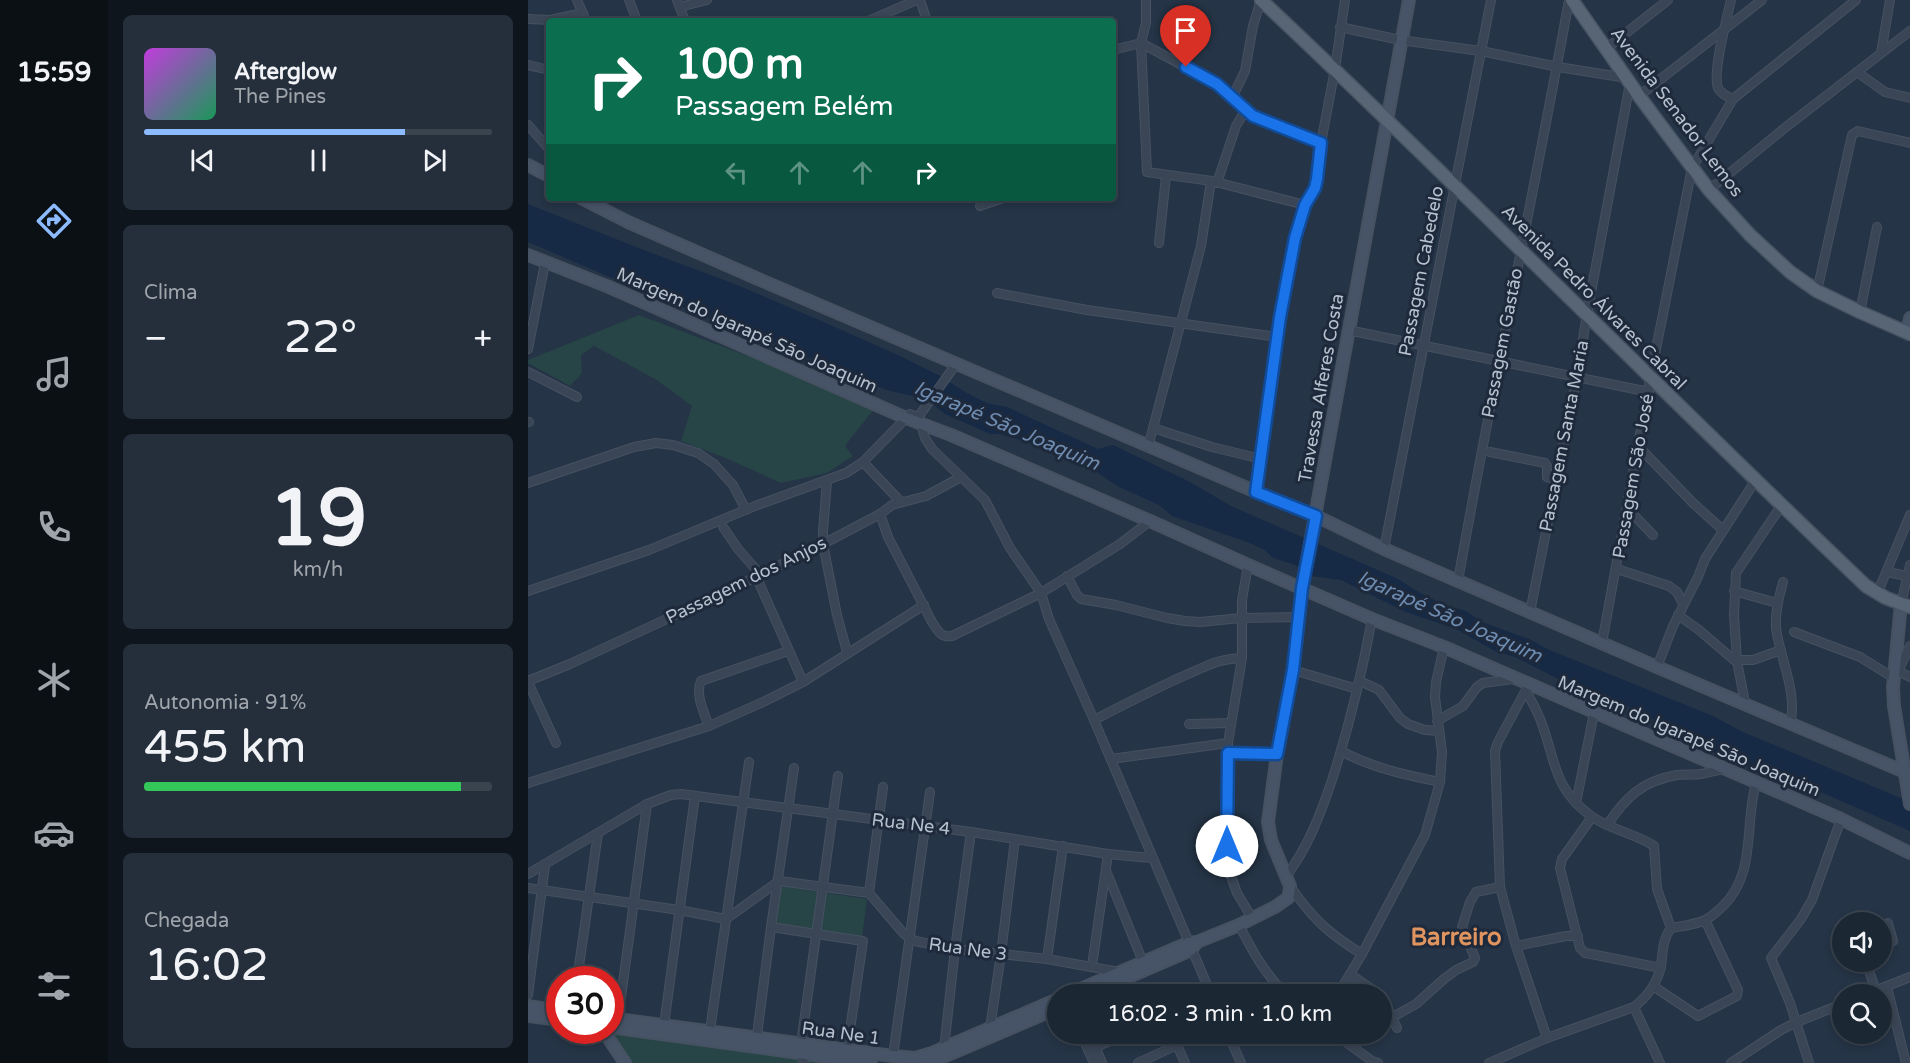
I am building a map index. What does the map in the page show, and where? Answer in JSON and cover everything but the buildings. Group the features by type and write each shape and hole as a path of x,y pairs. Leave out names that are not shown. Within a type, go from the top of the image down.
{"main road":[{"name":"Avenida Pedro Álvares Cabral","path":"1261,0 1387,118 1650,379 1866,586 1877,594 1906,605"},
{"name":"Avenida Senador Lemos","path":"1573,0 1628,81 1708,190 1750,235 1790,272 1817,291 1908,334"}],"street":[{"path":"577,0 584,17"},
{"path":"630,0 636,18"},
{"path":"684,18 678,3 707,0"},
{"path":"875,18 918,0 926,18"},
{"path":"1146,0 1146,23 1141,43 1147,172 1214,182 1305,205"},
{"path":"1232,98 1245,71 1253,26 1261,0"},
{"path":"1256,492 1276,337 1295,238 1305,205 1315,188 1317,179 1345,0"},
{"name":"Travessa Alferes Costa","path":"1289,881 1269,831 1270,804 1293,670 1303,585 1408,0"},
{"name":"Passagem Cabedelo","path":"1384,549 1491,0"},
{"name":"Passagem Gastão","path":"1458,581 1498,360 1573,0"},
{"path":"1607,48 1668,0"},
{"path":"1731,0 1724,30 1717,85 1721,92 1733,99 1856,0"},
{"path":"1639,96 1762,0"},
{"path":"1881,53 1890,0"},
{"path":"528,19 546,20"},
{"path":"1340,27 1400,40 1481,51 1628,81"},
{"path":"1708,190 1910,31"},
{"path":"1116,49 1141,43 1217,84 1253,116 1321,143"},
{"path":"528,65 546,69"},
{"path":"1857,72 1885,92 1910,98"},
{"name":"Passagem Santa Maria","path":"1530,612 1577,376 1628,81"},
{"name":"Passagem São José","path":"1602,643 1650,379 1692,168 1733,99"},
{"path":"1148,447 1201,246 1214,182 1236,126 1246,109"},
{"path":"528,125 546,146"},
{"path":"1817,291 1852,135 1858,131 1910,143"},
{"path":"528,165 546,174"},
{"path":"1159,243 1166,176"},
{"path":"587,201 628,222 1745,703 1907,777"},
{"path":"980,206 994,201"},
{"path":"1860,312 1877,227"},
{"name":"Margem do Igarapé São Joaquim","path":"528,255 609,287 1248,565 1303,585 1372,619 1444,647 1514,678 1527,687 1724,768 1841,819 1910,853"},
{"path":"528,350 545,263"},
{"path":"998,294 1087,310 1276,337"},
{"path":"1908,334 1910,318"},
{"path":"1348,330 1649,392"},
{"path":"895,413 898,410 918,417 956,364"},
{"path":"528,372 577,397"},
{"path":"528,591 649,550 746,510 846,473 863,462 906,418"},
{"path":"921,424 927,443 985,500 1010,548 1041,593 1049,619 1111,759 1151,858 1192,945 1206,984"},
{"path":"1153,428 1261,459"},
{"path":"528,483 634,447 656,443 673,445 698,453 714,464 733,485 746,510"},
{"path":"1639,447 1693,503 1723,530"},
{"path":"1490,452 1545,463 1548,468 1547,477 1556,481"},
{"path":"863,462 900,501"},
{"name":"Passagem dos Anjos","path":"528,681 580,659 823,544 900,501 926,496 961,477"},
{"path":"827,481 823,544 847,652"},
{"path":"1657,667 1678,615 1705,559 1755,481"},
{"path":"1745,703 1737,661 1734,615 1735,578 1737,568 1781,506"},
{"path":"1628,509 1653,535"},
{"path":"880,514 888,537 940,634 944,637 952,636 1041,593 1120,544 1150,521"},
{"path":"1877,594 1910,515"},
{"path":"723,527 758,575 788,651 803,682"},
{"path":"1248,565 1242,600 1242,658 1228,743 1227,859 1237,893 1252,918"},
{"path":"1910,565 1894,706 1910,804"},
{"path":"1617,569 1669,585 1677,592 1683,604"},
{"path":"1887,572 1907,576"},
{"path":"1067,576 1078,597 1085,600 1167,618 1200,622 1241,618 1299,617"},
{"path":"1783,582 1777,603 1776,624 1791,704 1790,724"},
{"path":"1734,591 1777,603"},
{"path":"528,783 709,726 763,702 803,682 924,605"},
{"path":"1678,615 1737,661 1753,660 1782,650"},
{"path":"1110,984 1239,925 1288,898 1289,881 1317,821 1341,752 1359,685 1372,619"},
{"path":"1794,633 1860,657 1896,674 1910,677"},
{"path":"1896,674 1910,646"},
{"path":"1344,984 1425,835 1440,782 1442,752 1437,721 1436,682 1444,647"},
{"path":"709,726 698,688 701,681 788,651"},
{"path":"1094,720 1156,688 1218,660 1242,658"},
{"path":"1293,670 1379,690 1400,718 1408,724 1425,730 1439,731"},
{"path":"1437,721 1463,706 1477,687 1483,683 1514,678"},
{"path":"528,681 556,743"},
{"path":"1489,1063 1548,1038 1634,1007 1641,1002 1653,986 1661,968 1664,941 1671,928 1657,889 1654,846 1592,817 1567,793 1558,777 1541,722 1527,687"},
{"path":"1527,687 1498,742 1496,752 1500,887 1516,946 1548,1038"},
{"path":"1576,803 1593,713"},
{"path":"1189,724 1231,723"},
{"path":"1111,759 1228,743"},
{"path":"1341,752 1400,774 1440,782"},
{"path":"1228,753 1277,754"},
{"path":"710,1030 749,762"},
{"path":"756,1043 794,768"},
{"path":"1607,825 1618,809 1640,789 1672,776 1701,774 1724,768"},
{"path":"802,1053 838,776"},
{"path":"1671,928 1706,920 1725,904 1732,894 1744,872 1749,844 1750,806 1756,783"},
{"path":"528,888 726,919 778,881 869,894 883,787"},
{"path":"888,1058 909,939 930,792"},
{"name":"Rua Ne 4","path":"647,804 671,795 681,794 971,832 1108,854 1151,858"},
{"path":"664,1025 695,796"},
{"path":"528,874 647,804"},
{"path":"623,966 647,804"},
{"path":"1592,817 1562,860 1560,868 1580,948 1586,953 1661,968"},
{"path":"1809,1063 1797,1022 1771,960 1812,900 1841,819"},
{"path":"944,1048 971,832"},
{"path":"579,966 598,833"},
{"path":"990,1028 1015,839"},
{"path":"1047,959 1063,846"},
{"path":"1092,966 1108,854"},
{"path":"528,995 545,865"},
{"path":"1106,872 1143,962"},
{"path":"1289,881 1306,909 1323,927 1362,954"},
{"path":"1397,1028 1392,1017 1416,1004 1450,974 1474,961 1475,958 1462,928 1467,908 1476,892 1500,887"},
{"name":"Rua Ne 3","path":"869,894 909,939 955,949 1047,959 1119,972"},
{"path":"1653,986 1698,1016 1737,996 1738,990 1706,920"},
{"path":"1239,925 1264,970 1275,984"},
{"path":"771,927 862,940 847,1058"},
{"path":"1516,946 1566,936 1578,936"},
{"path":"1093,984 1143,962 1192,945"},
{"path":"1350,974 1365,984"},
{"path":"1892,985 1910,977"},
{"name":"Rua Ne 1","path":"847,1058 915,1058 1047,1004"},
{"path":"528,1006 546,1009"},
{"path":"1634,1007 1658,1061 1648,1063"},
{"path":"1892,1007 1906,1063"},
{"path":"1731,1063 1763,1041 1797,1022 1832,1008"},
{"path":"929,1063 1047,1013"},
{"path":"528,1016 546,1018"},
{"name":"Rua Ne 1","path":"624,1023 710,1030 802,1053 871,1063"},
{"name":"Rua Ne 1","path":"624,1024 756,1043"},
{"path":"612,1044 624,1063"},
{"path":"1089,1044 1102,1063"},
{"path":"1091,1044 1094,1063"},
{"path":"1092,1048 1102,1044"},
{"path":"1232,1044 1241,1063"},
{"path":"1351,1044 1378,1063"},
{"path":"1138,1063 1177,1045 1185,1063"}],"green space":[{"path":"639,315 877,405 845,446 853,456 827,473 781,483 681,441 692,406 655,379 594,346 581,355 582,373 570,386 528,363 528,360"},
{"path":"780,886 867,899 862,937 775,925"},
{"path":"624,1033 836,1063 628,1063 616,1044 624,1044"}],"water":[{"name":"Igarapé São Joaquim","path":"528,204 732,283 819,320 900,356 987,403 1007,407 1098,449 1113,445 1190,482 1231,506 1396,578 1447,606 1466,611 1482,622 1529,639 1547,649 1713,716 1741,731 1910,802 1910,831 1800,783 1716,753 1680,736 1638,709 1621,705 1602,693 1570,685 1515,657 1495,651 1456,629 1406,612 1341,580 1311,576 1295,565 1273,558 1265,550 1250,543 1172,516 1159,505 1117,486 1073,456 1000,434 990,434 945,414 928,400 887,390 851,377 782,346 654,296 528,242"}],"district":[{"name":"Barreiro","path":"1456,937"}],"route":[{"path":"1186,67 1224,89 1253,116 1321,143 1315,188 1305,205 1295,238 1276,337 1256,492 1316,516 1302,588 1284,725 1277,754 1228,753 1227,846"}]}
